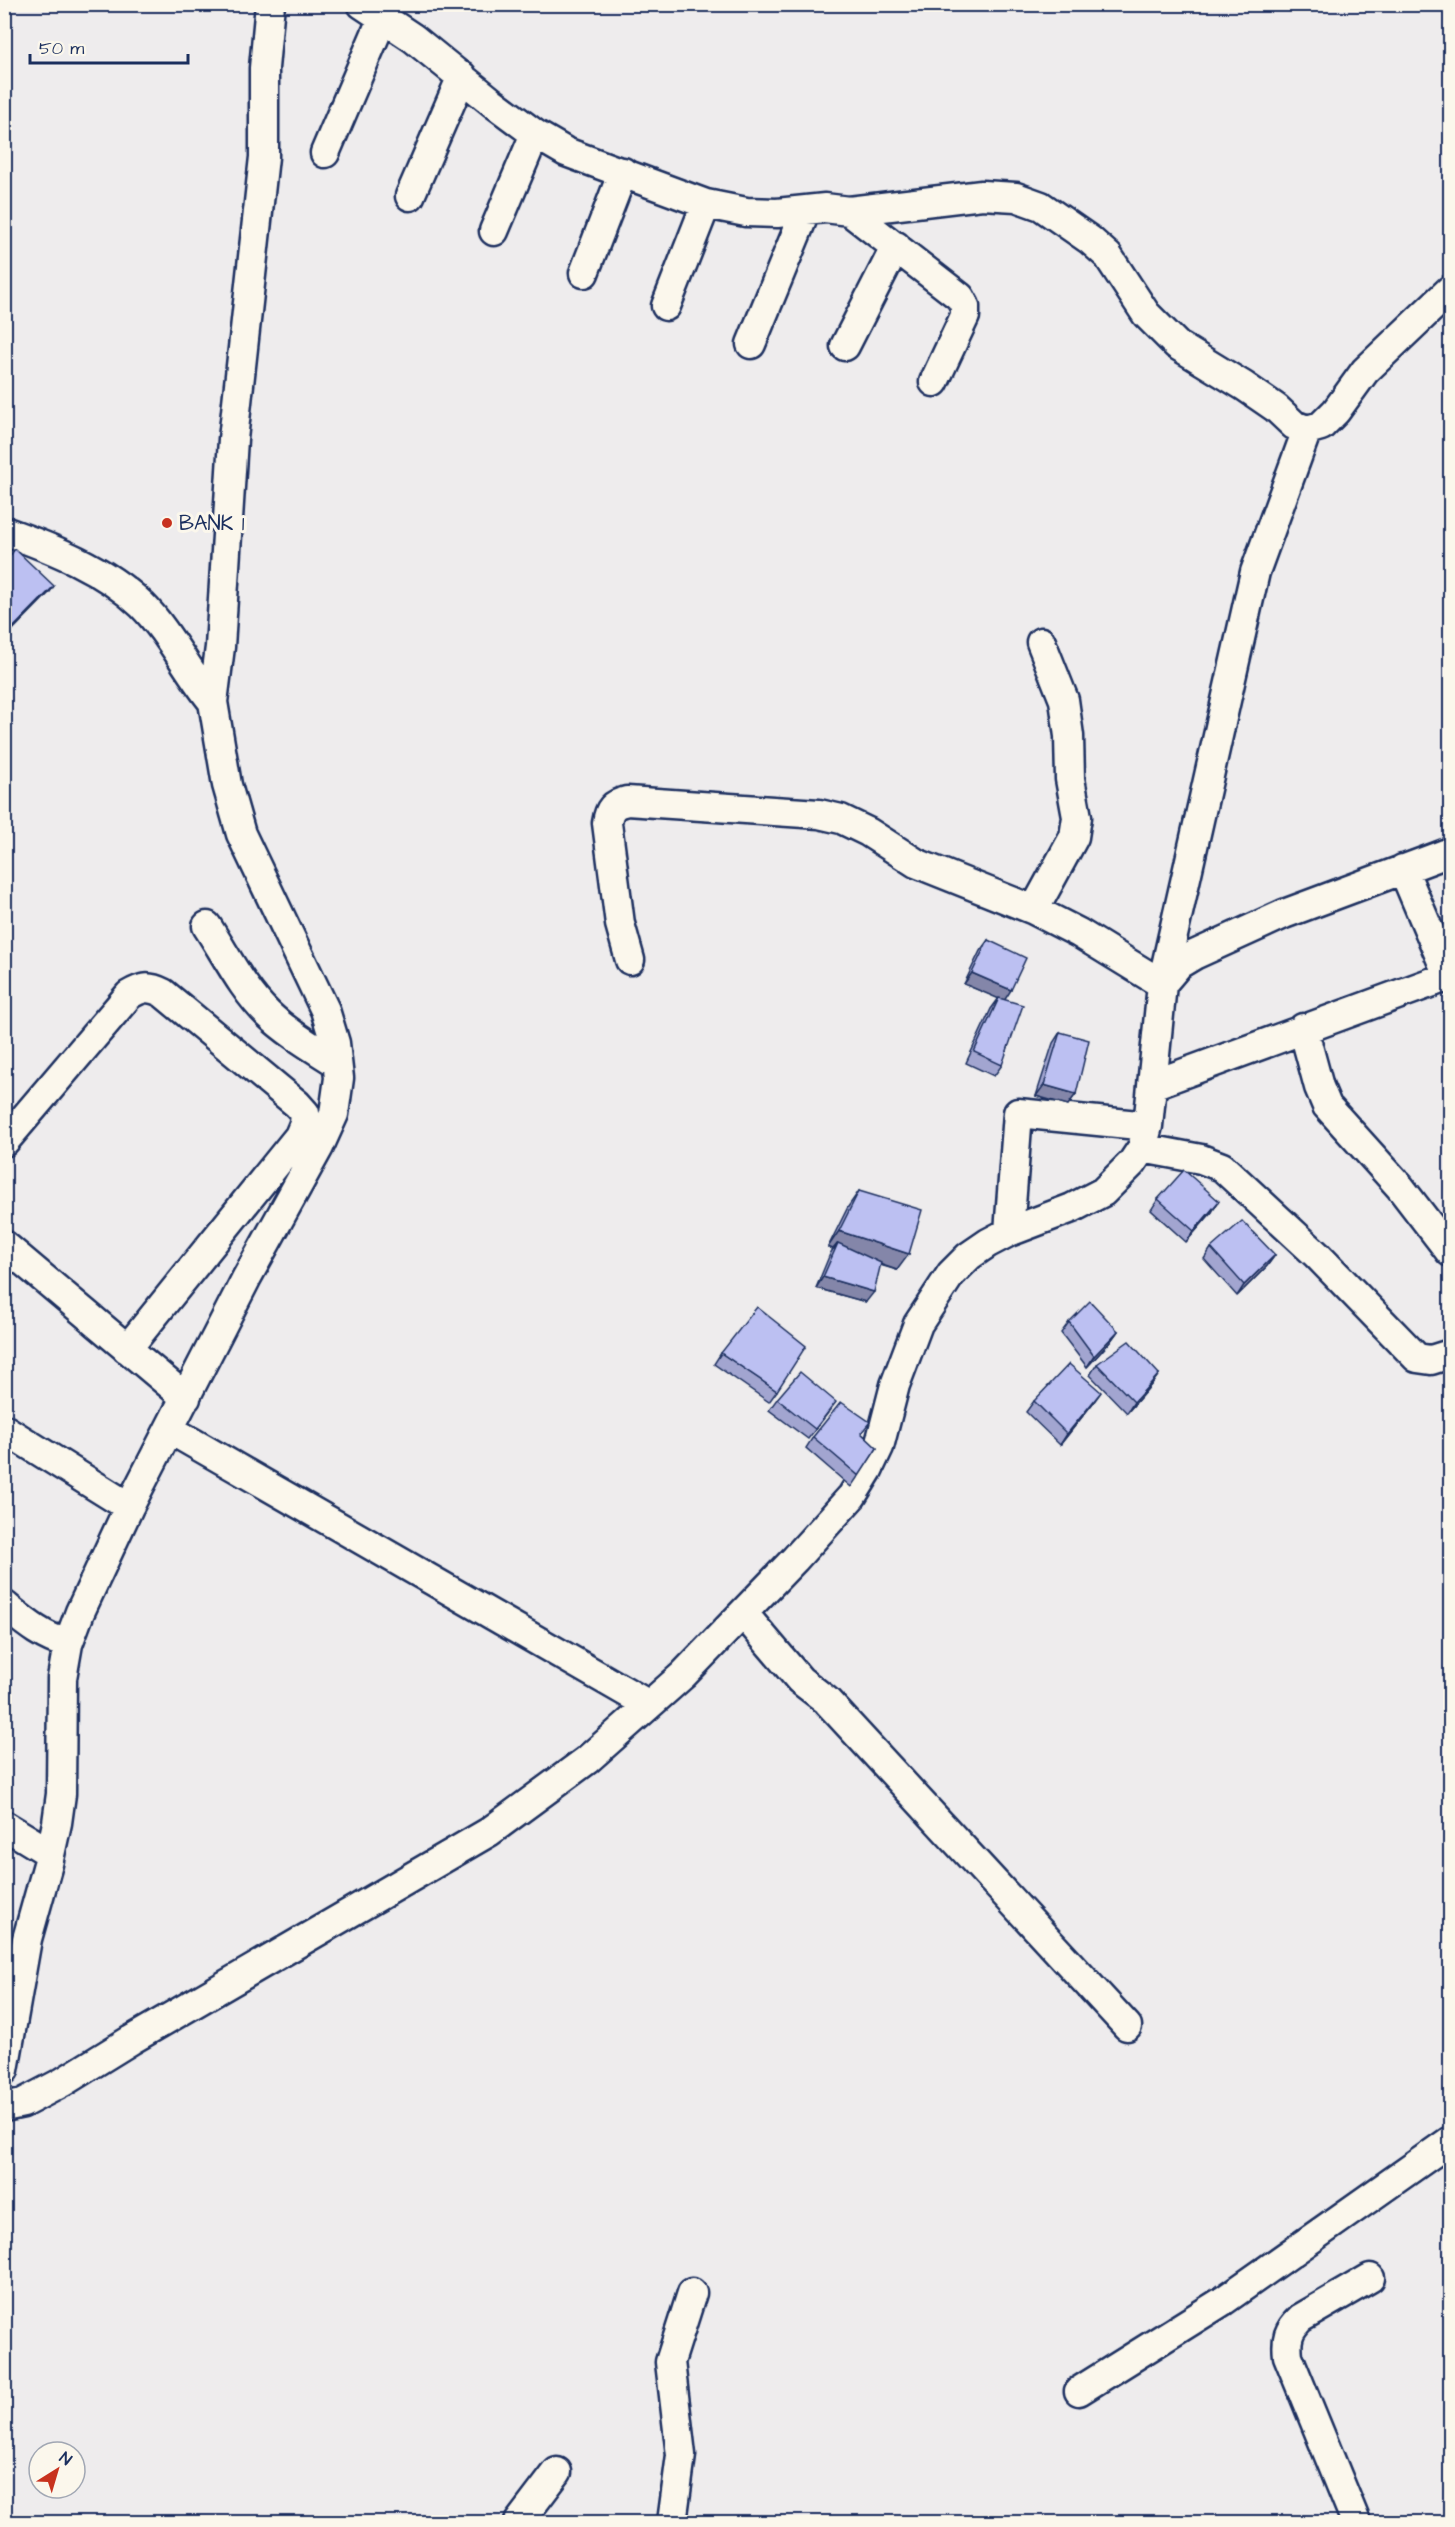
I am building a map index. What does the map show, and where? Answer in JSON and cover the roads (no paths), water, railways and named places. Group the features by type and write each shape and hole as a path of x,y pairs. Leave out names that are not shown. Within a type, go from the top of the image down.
{"street":[{"path":"4,2070 27,1939 50,1853 60,1794 62,1678 68,1644 80,1611 129,1507 247,1277 320,1147 334,1114 339,1078 335,1043 325,1010 308,970 240,834 227,785 213,702 220,647 233,440 264,157 264,68 270,4"},
{"path":"325,153 372,11 413,38 535,134 566,152 706,204 746,212 777,213 839,208 849,211 960,297 965,306 965,316 934,382"},
{"path":"410,196 462,76"},
{"path":"494,231 535,134"},
{"path":"584,273 623,172"},
{"path":"849,211 982,195 1016,197 1041,206 1090,240 1108,256 1146,314 1177,345 1276,408 1294,426 1307,430 1321,426 1336,411 1365,371 1450,290"},
{"path":"666,306 706,204"},
{"path":"751,344 807,210"},
{"path":"845,346 896,246"},
{"path":"4,2108 23,2103 63,2082 131,2040 489,1832 587,1760 683,1675 852,1496 879,1447 894,1385 918,1324 932,1299 951,1274 969,1256 1009,1232 1072,1208 1103,1192 1119,1178 1145,1137 1162,984 1255,572 1307,430"},
{"path":"4,531 55,549 100,573 142,606 213,702"},
{"path":"1034,910 1074,837 1077,817 1070,780 1069,736 1064,700 1041,642"},
{"path":"630,960 620,924 607,823 609,813 615,804 627,801 819,813 841,819 868,832 916,863 1034,910 1079,933 1162,984"},
{"path":"1162,984 1179,964 1194,955 1284,914 1403,868 1449,855"},
{"path":"1152,1085 1303,1028 1450,978 1403,868"},
{"path":"207,926 256,1000 269,1015 290,1033 337,1063"},
{"path":"4,1142 129,995 140,988 151,987 163,993 305,1113 304,1124 299,1136 127,1348"},
{"path":"1303,1028 1318,1087 1327,1106 1400,1187 1450,1252"},
{"path":"1009,1232 1018,1113 1145,1137 1222,1167 1317,1256 1417,1358 1431,1360 1450,1354"},
{"path":"4,1245 186,1398"},
{"path":"4,1429 129,1507"},
{"path":"169,1430 649,1705"},
{"path":"4,1605 34,1630 52,1640 68,1644"},
{"path":"743,1613 800,1680 826,1700 1127,2026"},
{"path":"4,1825 50,1853"},
{"path":"1079,2391 1223,2301 1450,2141"},
{"path":"1356,2523 1288,2356 1286,2339 1292,2327 1301,2318 1370,2278"},
{"path":"672,2523 681,2455 670,2362 692,2293"},
{"path":"519,2523 557,2472"}],"place":[{"name":"BANK 1","path":"167,523"}]}
